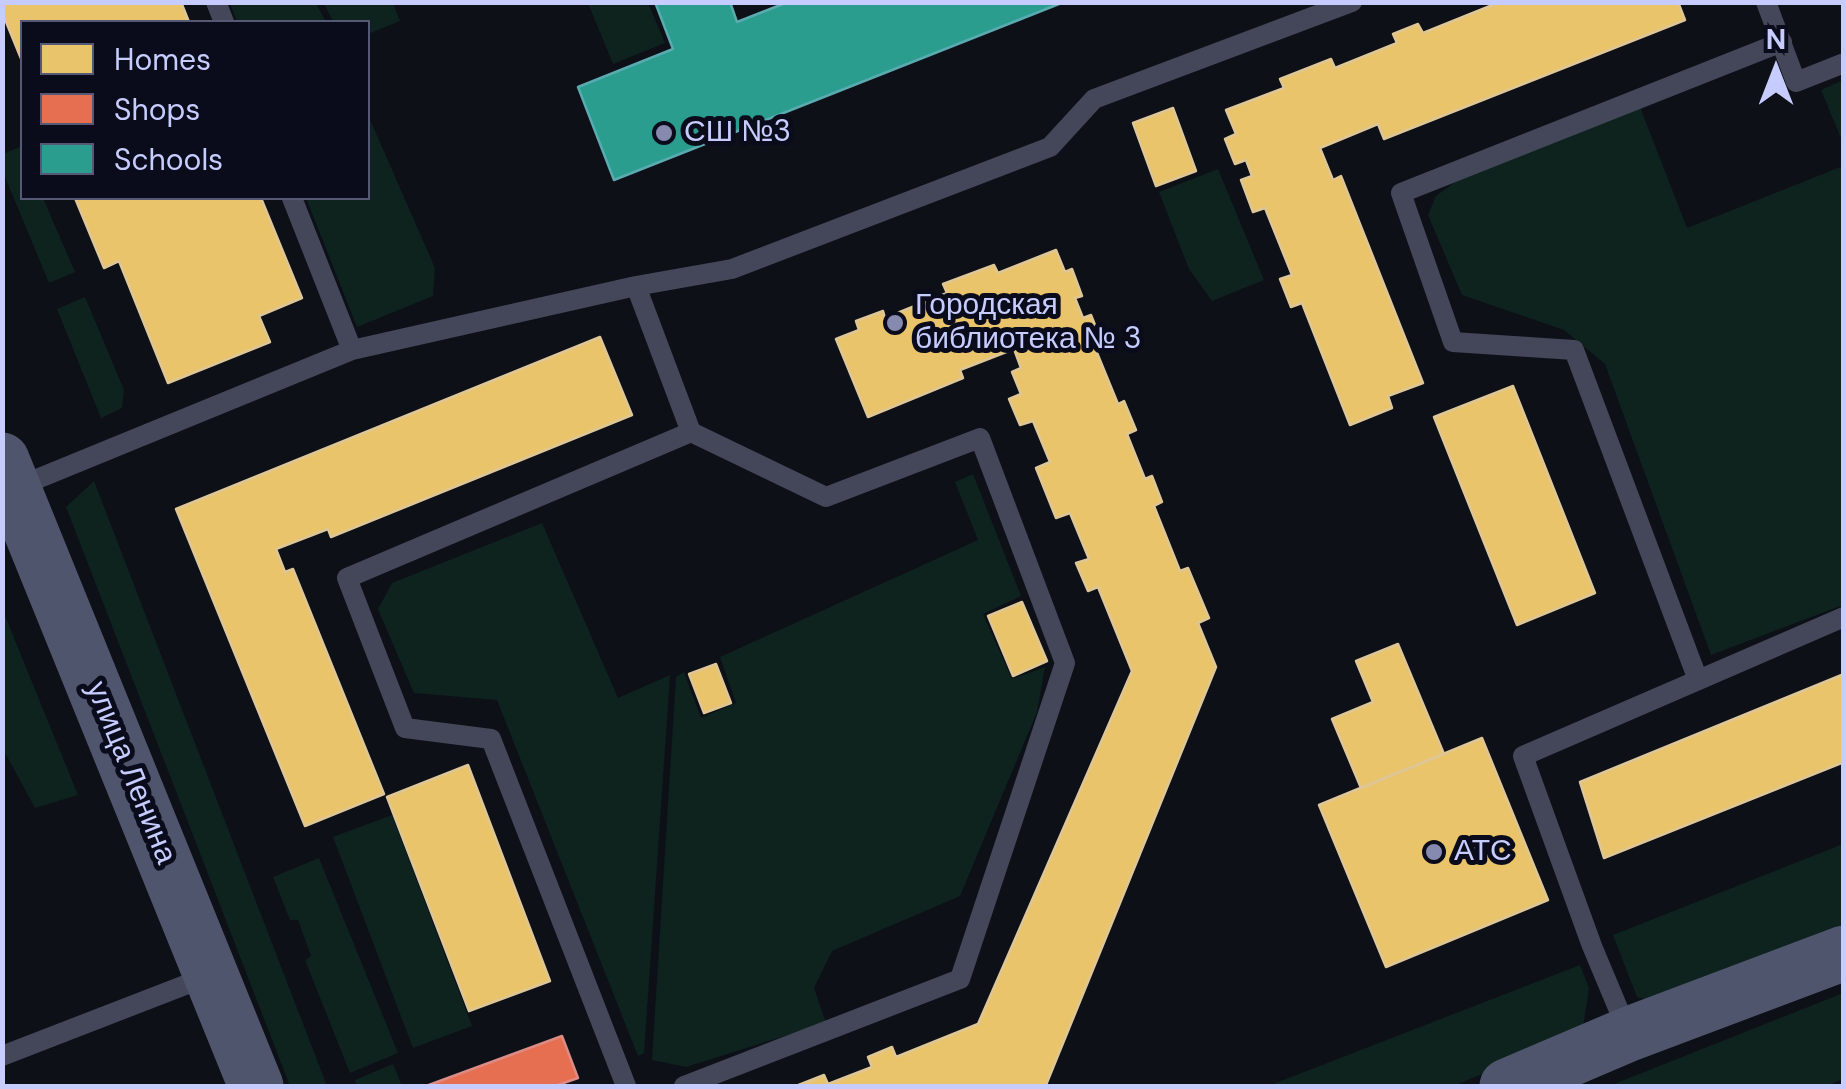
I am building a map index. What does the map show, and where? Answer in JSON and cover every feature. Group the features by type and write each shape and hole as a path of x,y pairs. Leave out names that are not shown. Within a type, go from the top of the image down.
{"main road":[{"name":"улица Ленина","path":"8,474 256,1086"},
{"path":"1507,1086 1629,1034 1844,953"}],"lane":[{"path":"8,474 352,350 636,286 732,269 1050,146 1094,99 1352,2"},
{"path":"1766,2 1796,82 1844,63"},
{"path":"1698,680 1574,350 1454,342 1400,193 1782,42"},
{"path":"293,200 352,350"},
{"path":"636,286 690,432 826,498 980,438 1065,663 960,979 684,1086"},
{"path":"626,1086 491,739 405,728 347,578 690,432"},
{"path":"1629,1034 1592,946 1523,756 1844,617"},
{"path":"2,1056 213,974"}],"green space":[{"path":"230,3 316,3 325,20 236,20"},
{"path":"324,3 393,3 400,21 370,33 370,20 332,20"},
{"path":"588,3 648,3 665,43 613,64"},
{"path":"1843,80 1843,143 1821,90"},
{"path":"1640,107 1687,228 1843,166 1843,605 1711,655 1605,364 1564,330 1462,295 1428,215 1436,196 1456,181"},
{"path":"370,120 435,268 433,296 357,327 307,200 370,200"},
{"path":"20,147 20,200 44,200 75,272 49,283 3,172 3,154"},
{"path":"1218,169 1264,280 1212,301 1189,269 1159,192"},
{"path":"85,297 124,390 122,408 101,418 57,309"},
{"path":"973,474 1021,596 983,614 1012,679 1045,667 1037,712 960,896 832,951 814,988 826,1023 686,1067 652,1060 676,677 684,672 701,718 736,703 720,657 978,540 955,482"},
{"path":"94,481 327,1086 290,1086 66,507"},
{"path":"542,523 618,698 670,675 644,1053 638,1056 497,700 414,693 378,609 392,583"},
{"path":"3,611 78,795 35,808 3,749"},
{"path":"392,815 472,1026 413,1048 333,837"},
{"path":"1843,844 1843,931 1663,1003 1637,997 1613,935"},
{"path":"319,858 398,1053 350,1073 305,960 311,956 298,920 290,920 273,877"},
{"path":"1580,965 1589,988 1582,1034 1453,1086 1268,1086"},
{"path":"1843,993 1843,1079 1826,1086 1609,1086"},
{"path":"393,1064 402,1086 357,1086 355,1080"}],"building: Homes":[{"path":"2,2 181,2 188,20 20,20 20,56 2,12"},
{"path":"1500,2 1678,2 1685,20 1384,139 1378,124 1320,148 1333,180 1341,176 1423,383 1388,396 1392,408 1350,425 1302,303 1291,307 1280,279 1292,275 1265,208 1253,212 1241,180 1252,176 1246,160 1235,164 1225,139 1236,134 1226,110 1284,88 1280,79 1331,59 1335,68 1397,43 1393,34 1418,24 1423,33"},
{"path":"1173,108 1196,171 1156,186 1133,123"},
{"path":"76,200 262,200 302,298 259,316 270,342 168,383 119,261 104,268"},
{"path":"1056,250 1065,272 1072,269 1082,296 1075,298 1083,318 1091,315 1101,340 1093,343 1118,404 1124,401 1136,430 1127,434 1145,479 1152,476 1162,502 1154,506 1180,571 1188,568 1209,618 1198,623 1216,667 1046,1085 796,1086 824,1075 828,1084 872,1067 868,1057 892,1047 896,1057 978,1024 1132,671 1098,587 1088,591 1076,563 1089,559 1070,513 1056,518 1036,468 1050,462 1033,421 1020,425 1009,399 1021,394 1012,372 1021,368 1014,349 960,370 963,378 868,417 836,339 859,330 856,321 883,311 885,318 947,293 943,284 994,265 998,273"},
{"path":"600,337 632,415 331,537 328,529 276,549 285,572 293,569 384,794 305,826 176,509"},
{"path":"1513,386 1595,593 1517,625 1434,417"},
{"path":"1022,602 1047,661 1013,676 988,616"},
{"path":"1398,644 1444,754 1361,788 1332,719 1373,702 1356,661"},
{"path":"716,664 731,703 704,713 689,674"},
{"path":"1844,674 1844,762 1604,858 1580,782"},
{"name":"АТС","path":"1482,738 1548,900 1386,967 1319,805"},
{"path":"468,765 550,981 469,1011 387,797"}],"building: Shops":[{"path":"562,1036 578,1078 555,1086 426,1086"}],"building: Schools":[{"name":"СШ №3","path":"655,2 730,2 737,22 788,2 1064,2 614,180 578,87 673,49"}],"place":[{"name":"СШ №3","path":"664,133"},
{"name":"Городская библиотека № 3","path":"895,323"},
{"name":"АТС","path":"1434,852"}]}
